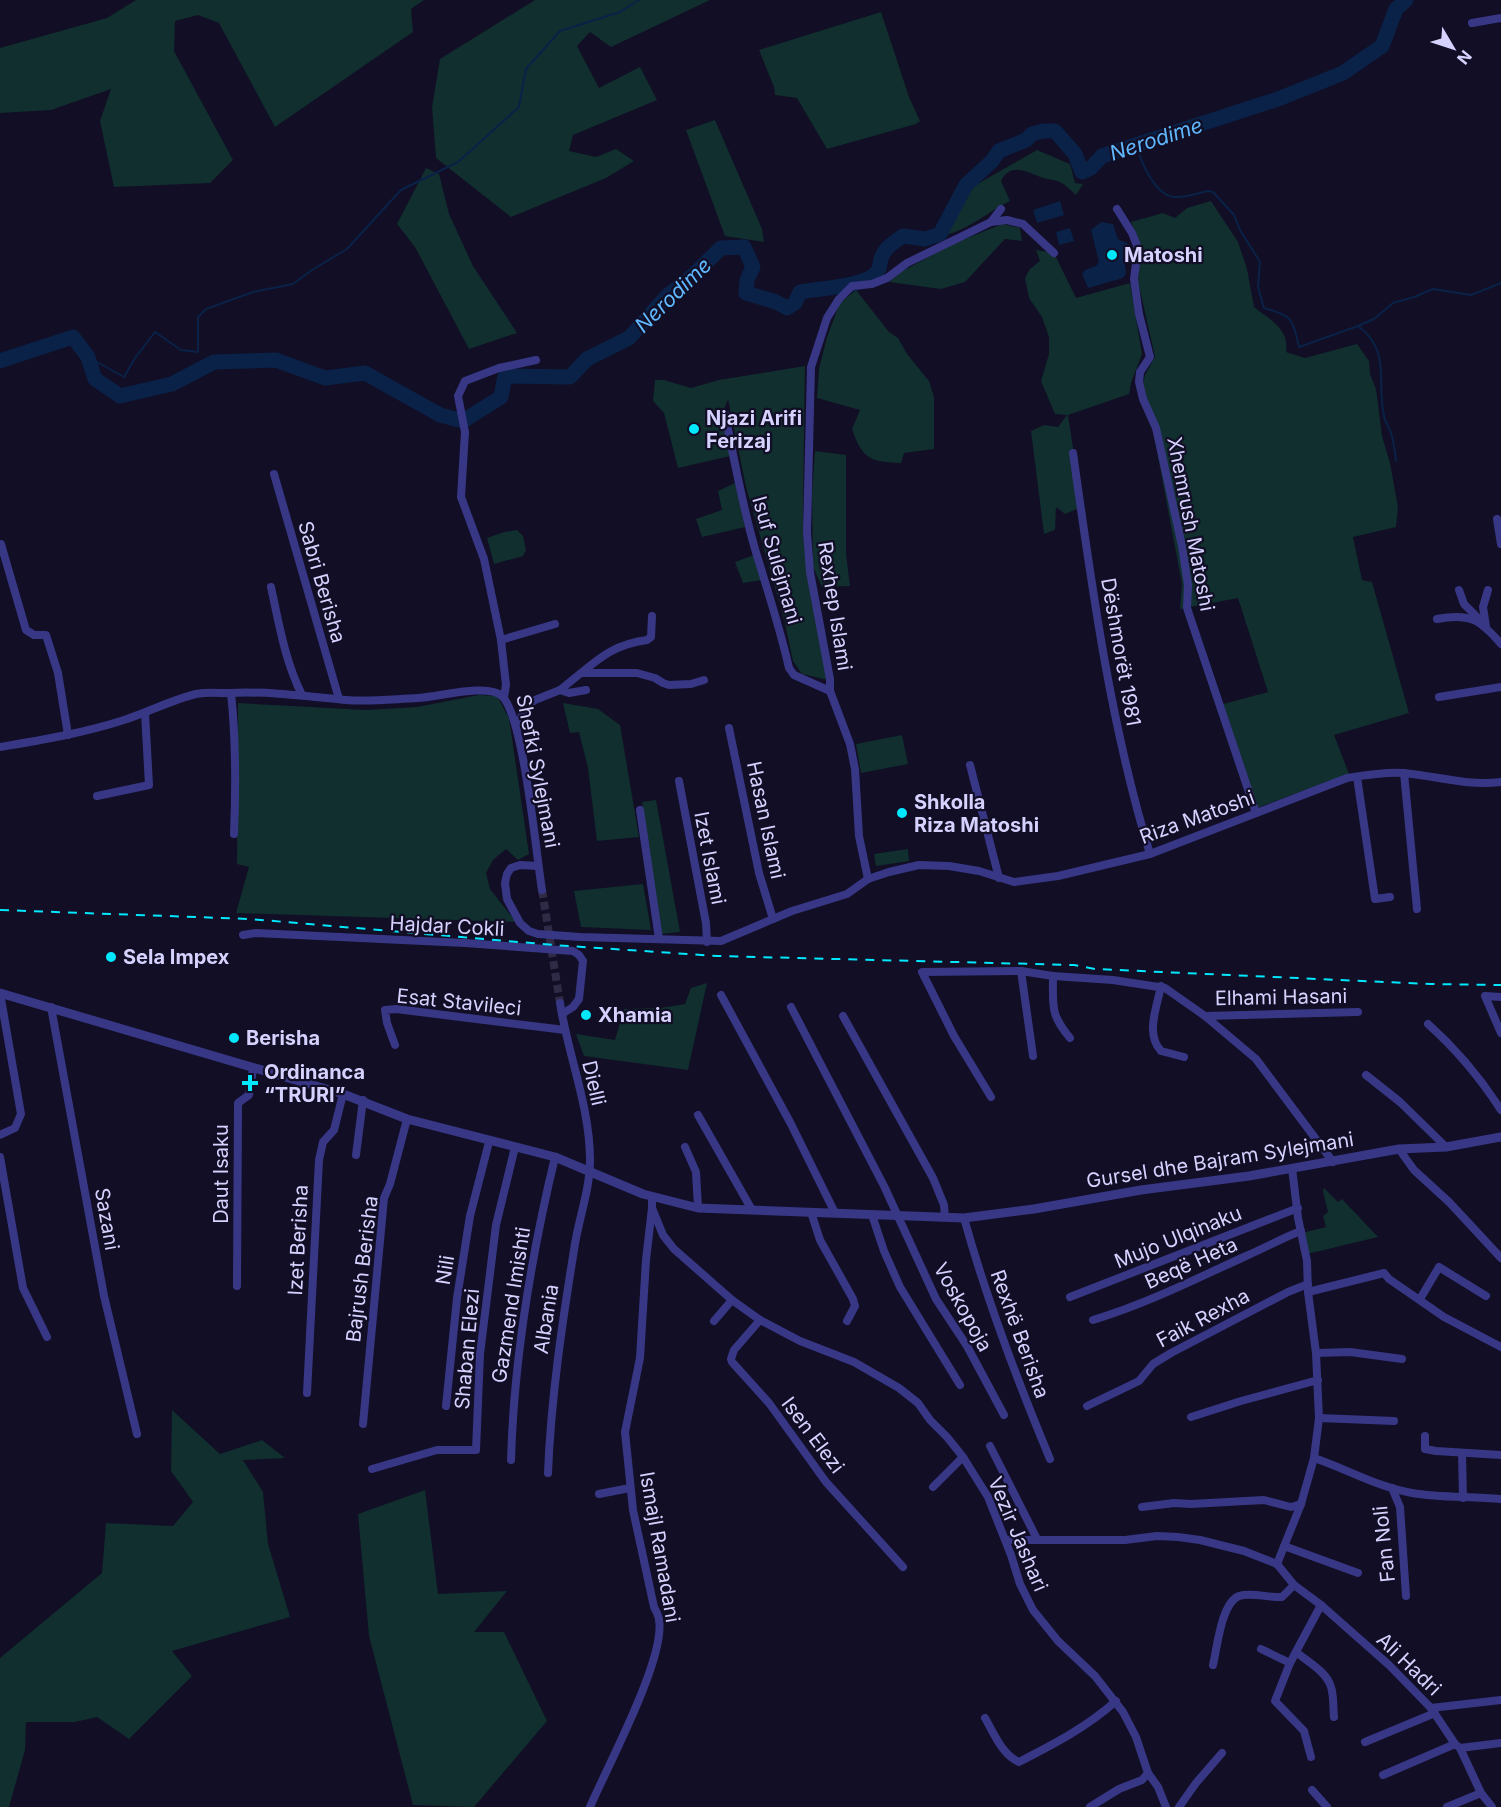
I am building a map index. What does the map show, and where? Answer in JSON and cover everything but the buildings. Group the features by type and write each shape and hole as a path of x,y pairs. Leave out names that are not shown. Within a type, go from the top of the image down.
{"street":[{"path":"1472,23 1501,18"},
{"path":"991,222 1000,209"},
{"name":"Xhemrush Matoshi","path":"1117,209 1132,233 1138,248 1134,279 1139,314 1150,357 1140,372 1139,382 1143,399 1156,428 1179,535 1188,585 1187,608 1256,813"},
{"name":"Rexhep Islami","path":"868,879 859,836 855,769 850,744 830,691 830,679 810,572 807,522 811,367 827,318 839,299 852,286 872,284 887,278 906,263 991,222 1008,220 1023,224 1054,252"},
{"name":"Shefki Sylejmani","path":"536,360 499,368 465,381 458,396 465,432 461,497 484,559 501,640 506,685 504,697 511,708 517,728 542,890"},
{"name":"Isuf Sulejmani","path":"725,414 739,488 777,617 789,668 794,675 830,691"},
{"name":"Dëshmorët 1981","path":"1073,453 1102,657 1132,796 1150,854"},
{"name":"Sabri Berisha","path":"274,474 339,699"},
{"path":"1497,519 1501,544"},
{"path":"1,544 26,630 34,635 46,635 58,674 68,735"},
{"path":"271,587 285,650 293,677 302,694"},
{"path":"1459,590 1464,604 1501,644"},
{"path":"1486,626 1483,608 1488,590"},
{"path":"1437,619 1459,615 1486,626"},
{"path":"517,728 520,717 535,700 560,690 617,647 651,637 652,616"},
{"path":"501,640 555,624"},
{"path":"581,673 637,673 669,685 685,685 704,680"},
{"path":"1439,697 1501,687"},
{"path":"0,747 97,728 145,713 162,704 198,694 260,691 375,701 484,690 496,692 504,697"},
{"path":"560,690 569,693 586,690"},
{"path":"231,693 236,743 234,834"},
{"path":"511,708 529,705"},
{"path":"97,796 149,785 145,713"},
{"name":"Hasan Islami","path":"729,728 759,873 773,920"},
{"path":"970,765 999,878"},
{"name":"Riza Matoshi","path":"538,866 520,865 511,868 505,883 507,898 520,923 529,931 538,934 721,941 792,911 846,894 868,879 919,865 949,866 980,871 1014,882 1058,876 1150,854 1317,789 1357,777 1381,773 1404,773 1464,783 1501,782"},
{"path":"1404,773 1417,909"},
{"path":"1357,777 1375,899 1390,897"},
{"name":"Izet Islami","path":"679,781 705,915 707,942"},
{"path":"640,810 659,939"},
{"name":"Hajdar Cokli","path":"243,935 256,933 415,940 573,951 583,961 579,999 573,1007 562,1014"},
{"path":"1021,971 1033,1056"},
{"name":"Elhami Hasani","path":"991,1098 954,1036 922,972 1021,971 1161,986 1176,993 1257,1059 1333,1162"},
{"path":"1053,976 1055,1018 1070,1038"},
{"path":"1161,986 1152,1030 1154,1041 1161,1051 1184,1057"},
{"path":"0,993 21,1114 15,1128 0,1135"},
{"name":"Gursel dhe Bajram Sylejmani","path":"0,993 343,1094 407,1119 489,1142 555,1157 651,1197 698,1208 964,1218 1034,1209 1141,1190 1249,1176 1399,1149 1446,1147 1500,1140"},
{"path":"721,995 791,1124 835,1213"},
{"path":"1501,997 1485,996 1501,1033"},
{"name":"Dielli","path":"560,1003 586,1120 590,1172"},
{"name":"Sazani","path":"51,1007 104,1296 137,1434"},
{"path":"791,1007 869,1156 895,1215"},
{"name":"Esat Stavileci","path":"395,1045 385,1010 396,1009 565,1030"},
{"name":"Elhami Hasani","path":"1205,1016 1358,1012"},
{"path":"843,1016 933,1178 944,1205 945,1217"},
{"path":"1428,1024 1448,1042 1501,1110"},
{"name":"Daut Isaku","path":"237,1286 238,1103 249,1095 253,1069"},
{"path":"1366,1075 1400,1102 1446,1147"},
{"name":"Izet Berisha","path":"307,1393 319,1160 323,1142 334,1130 343,1094"},
{"path":"356,1155 363,1101"},
{"path":"698,1115 752,1210"},
{"name":"Bajrush Berisha","path":"363,1424 384,1198 390,1184 407,1119"},
{"name":"Nili","path":"446,1406 470,1216 489,1142"},
{"name":"Shaban Elezi","path":"372,1469 436,1450 476,1450 480,1353 496,1225 515,1147"},
{"path":"685,1147 696,1172 698,1208"},
{"path":"1399,1149 1414,1170 1449,1202 1501,1258"},
{"path":"0,1157 23,1288 46,1337"},
{"name":"Gazmend Imishti","path":"511,1460 517,1360 537,1233 555,1157"},
{"path":"1006,1540 1125,1540 1157,1536 1178,1537 1244,1551 1277,1564 1301,1504 1314,1458 1319,1418 1316,1353 1307,1261 1292,1168"},
{"name":"Albania","path":"548,1473 550,1417 556,1358 574,1248 590,1172"},
{"name":"Vezir Jashari","path":"651,1197 652,1208 663,1235 674,1249 732,1300 760,1320 800,1341 854,1362 899,1388 918,1403 963,1457 987,1497 1006,1540 1020,1584 1033,1610 1058,1641 1095,1676 1116,1701 1136,1737 1148,1773 1158,1787 1166,1807"},
{"name":"Ismajl Ramadani","path":"590,1807 648,1676 658,1639 660,1621 654,1607 630,1488 625,1432 640,1358 646,1260 652,1208"},
{"name":"Mujo Ulqinaku","path":"1070,1297 1298,1208"},
{"path":"811,1212 820,1240 853,1299 855,1306 847,1321"},
{"path":"872,1215 884,1251 900,1287 960,1385"},
{"name":"Voskopoja","path":"895,1215 936,1299 967,1346 1004,1415"},
{"name":"Rexhë Berisha","path":"964,1218 976,1261 1018,1383 1050,1458"},
{"name":"Beqë Heta","path":"1093,1320 1125,1310 1301,1231"},
{"path":"1420,1299 1439,1267 1486,1296"},
{"name":"Faik Rexha","path":"1088,1406 1139,1381 1153,1364 1171,1353 1288,1292 1384,1273 1389,1279 1444,1317 1501,1347"},
{"path":"714,1321 732,1300"},
{"name":"Isen Elezi","path":"760,1320 734,1350 732,1362 769,1403 826,1482 903,1567"},
{"path":"1316,1353 1350,1352 1401,1359"},
{"path":"1191,1418 1241,1401 1318,1380"},
{"path":"1319,1418 1394,1420"},
{"path":"1425,1436 1425,1449 1501,1455"},
{"path":"990,1446 1037,1539"},
{"path":"1462,1453 1463,1498"},
{"path":"933,1487 963,1457"},
{"name":"Fan Noli","path":"1314,1458 1392,1488 1429,1495 1501,1499"},
{"path":"599,1494 630,1488"},
{"name":"Fan Noli","path":"1392,1488 1400,1507 1406,1596"},
{"path":"1142,1507 1174,1503 1263,1500 1291,1507 1301,1504"},
{"path":"1284,1546 1358,1572"},
{"name":"Ali Hadri","path":"1277,1564 1294,1585 1321,1605 1389,1665 1433,1710 1458,1746 1480,1793 1492,1807"},
{"path":"1214,1665 1222,1622 1234,1599 1240,1596 1282,1597 1294,1585"},
{"path":"1311,1757 1304,1731 1275,1701 1290,1663 1321,1605"},
{"path":"1261,1649 1290,1663"},
{"path":"1296,1652 1329,1681 1332,1688 1334,1717"},
{"path":"1365,1742 1433,1710 1501,1700"},
{"path":"985,1718 1005,1753 1019,1762 1072,1734 1097,1718 1116,1701"},
{"path":"1383,1775 1458,1746 1501,1743"},
{"path":"1179,1807 1222,1753"},
{"path":"1090,1807 1119,1789 1142,1780 1148,1773"},
{"path":"1312,1790 1327,1807"},
{"path":"1448,1807 1480,1793"}],"green space":[{"path":"136,0 424,0 411,9 413,32 275,127 219,23 198,15 175,21 174,51 233,160 210,183 114,187 100,121 111,89 51,110 0,113 0,48 107,18"},
{"path":"535,0 710,0 611,47 590,32 577,46 599,88 640,67 657,100 573,135 569,151 596,157 616,149 634,161 606,178 511,217 436,158 432,107 440,59"},
{"path":"881,12 909,97 920,121 827,149 797,98 775,95 759,50"},
{"path":"715,120 762,229 764,242 725,236 686,130"},
{"path":"1037,150 1070,164 1075,183 1083,184 1076,195 1060,182 1013,170 1001,181 1010,201 971,225 946,235 956,213 974,186"},
{"path":"426,168 439,174 449,214 473,266 517,333 469,349 415,247 397,224"},
{"path":"1211,201 1238,242 1247,269 1254,307 1272,320 1282,331 1285,337 1286,352 1305,358 1357,344 1369,361 1370,374 1376,389 1382,436 1390,463 1398,507 1396,527 1353,537 1362,580 1372,582 1409,713 1334,735 1349,774 1253,811 1216,706 1268,692 1238,598 1180,609 1182,584 1153,430 1142,387 1145,375 1155,357 1138,281 1141,246 1131,222 1163,213 1175,218 1187,208"},
{"path":"1002,224 1020,228 1022,241 1005,239 965,282 941,289 889,282 901,272 953,244"},
{"path":"1036,250 1054,253 1076,298 1130,283 1142,354 1129,394 1068,415 1082,507 1065,514 1056,507 1055,530 1044,534 1031,431 1044,425 1058,427 1067,415 1055,414 1041,381 1049,354 1049,337 1042,317 1029,298 1025,278 1030,269 1040,261"},
{"path":"856,290 889,332 898,338 907,354 929,381 934,397 934,449 904,453 901,463 875,460 864,453 852,429 860,410 817,398 819,369 827,337 840,303"},
{"path":"805,366 804,547 828,680 802,674 793,661 784,619 746,487 728,399 723,412 730,456 678,468 664,413 653,401 655,380 664,380 691,388 719,380"},
{"path":"815,451 846,455 846,554 850,586 822,587 813,567 812,494"},
{"path":"735,483 745,527 702,537 696,519 722,510 718,491"},
{"path":"517,530 523,536 526,550 523,556 494,564 487,538"},
{"path":"754,555 761,580 743,583 735,562"},
{"path":"479,695 497,696 509,718 529,854 518,860 506,849 493,860 486,873 490,889 516,922 236,913 249,867 237,864 238,703 366,710 417,707"},
{"path":"563,703 598,709 620,725 639,837 597,841 588,768 579,732 570,733"},
{"path":"902,735 908,764 861,773 856,744"},
{"path":"656,800 680,932 661,934 642,802"},
{"path":"908,849 909,861 876,866 874,854"},
{"path":"643,884 651,930 581,927 574,891"},
{"path":"707,983 688,1070 584,1056 576,1034 615,1040 624,1009 660,1008 685,1004 691,988"},
{"path":"1324,1188 1338,1202 1342,1199 1378,1237 1307,1254 1302,1233 1326,1227 1323,1216 1328,1212"},
{"path":"172,1410 220,1454 262,1440 285,1458 243,1460 263,1492 268,1544 290,1617 172,1651 192,1676 129,1739 97,1717 75,1722 26,1722 25,1750 9,1807 0,1807 0,1658 102,1573 106,1523 173,1526 193,1502 171,1471"},
{"path":"425,1490 438,1594 507,1591 474,1632 504,1632 547,1721 474,1807 413,1805 369,1636 358,1514"}],"water":[{"path":"1060,201 1064,215 1037,223 1033,210"},
{"name":"Matoshi","path":"1101,222 1113,224 1118,239 1129,244 1129,253 1124,258 1126,274 1123,278 1088,288 1082,274 1099,262 1091,230"},
{"name":"Matoshi","path":"1070,228 1074,241 1059,245 1056,232"}],"waterway":[{"path":"88,357 124,377 155,332 181,350 198,352 198,317 206,309 253,292 293,284 347,249 401,190 458,162 519,107 526,69 560,31 620,12 639,0"},
{"name":"Nerodime","path":"0,361 73,337 88,357 95,379 120,396 172,384 214,362 276,360 325,378 365,373 440,415 463,421 501,397 505,376 570,377 587,359 629,338 668,295 685,283 721,248 744,247 753,267 747,280 746,293 776,302 787,308 795,303 800,292 863,281 877,272 884,252 903,236 925,239 940,234 966,185 992,161 999,151 1026,140 1032,134 1055,131 1075,154 1082,172 1091,168 1102,156 1278,99 1343,73 1382,46 1396,9 1406,0"},
{"path":"1137,145 1145,168 1155,184 1167,195 1174,197 1213,192 1234,215 1240,230 1260,262 1258,287 1264,308 1281,313 1290,320 1299,347 1358,326 1369,336 1379,356 1384,416 1392,436 1396,461"},
{"path":"1358,326 1374,319 1393,303 1433,289 1471,295 1501,283"}],"tunnel":[{"path":"542,890 560,1003"}],"railway":[{"path":"0,910 250,919 554,945 717,956 1074,965 1095,969 1501,985"}],"place":[{"name":"Matoshi","path":"1112,255"},
{"name":"Njazi Arifi Ferizaj","path":"694,429"},
{"name":"Shkolla Riza Matoshi","path":"902,813"},
{"name":"Sela Impex","path":"111,957"},
{"name":"Xhamia","path":"586,1015"},
{"name":"Berisha","path":"234,1038"},
{"name":"Ordinanca “TRURI”","path":"250,1083"}]}
